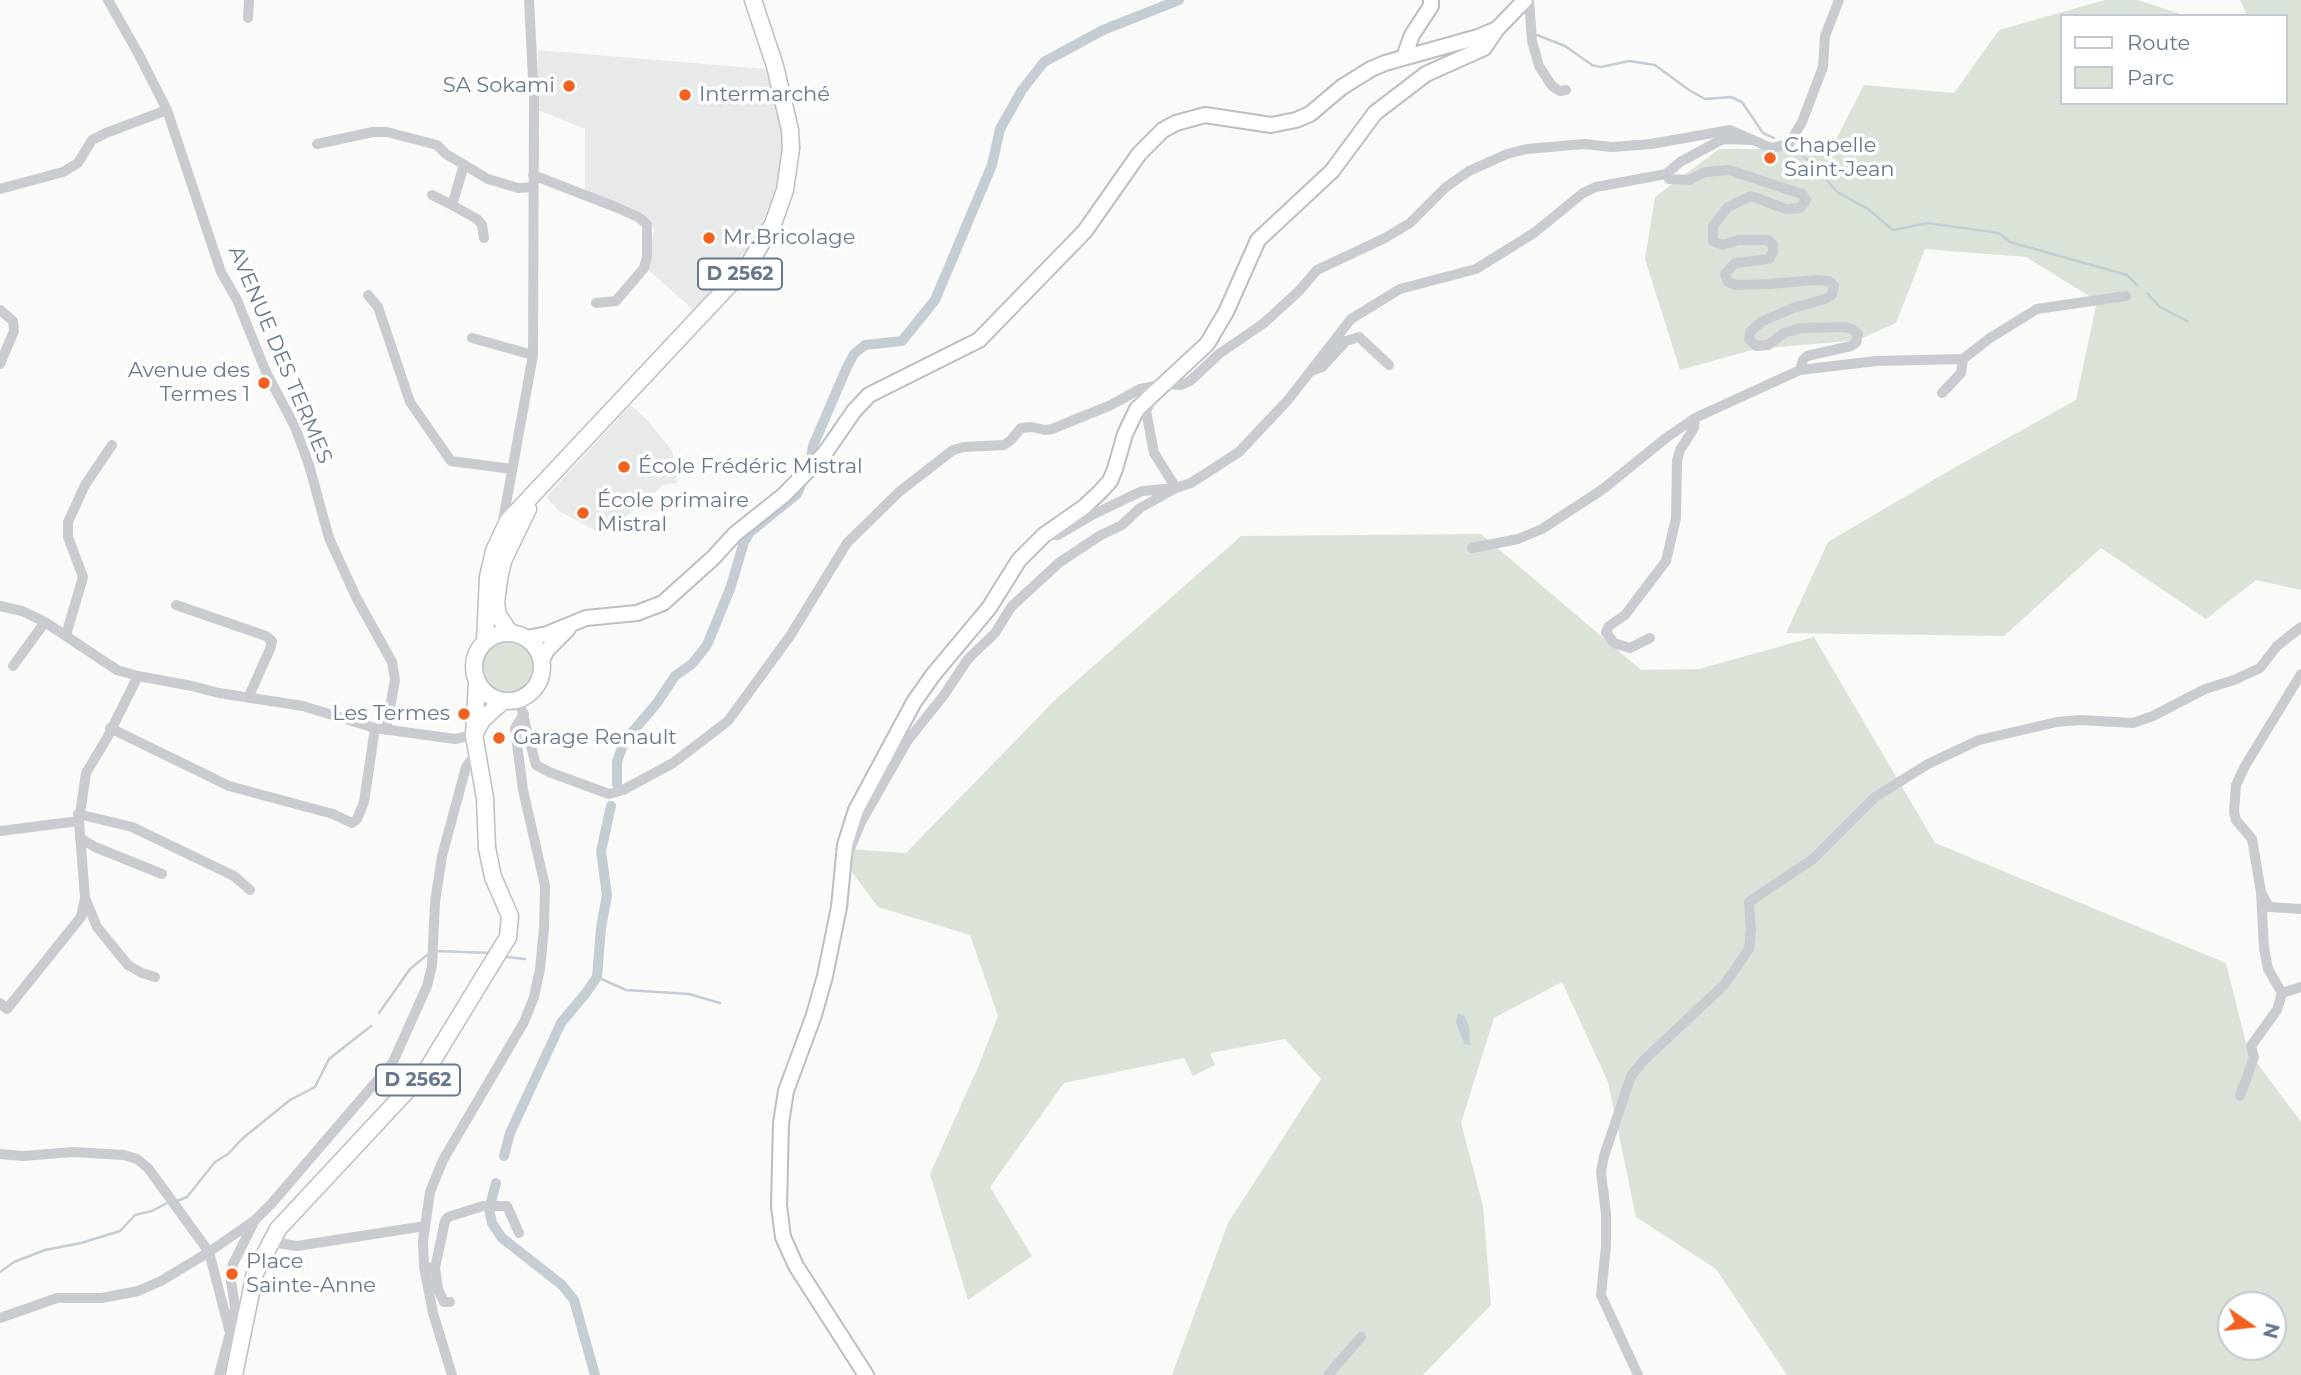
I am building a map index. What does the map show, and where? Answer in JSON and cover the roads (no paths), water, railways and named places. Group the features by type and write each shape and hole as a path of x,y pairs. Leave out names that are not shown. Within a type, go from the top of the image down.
{"main road":[{"name":"D 2562","path":"510,633 498,615 496,603 498,556 507,515 542,487 749,264 773,224 785,190 791,148 790,130 776,68 753,0"},
{"path":"1404,57 1412,35 1431,6 1431,0"},
{"path":"866,1375 796,1266 783,1237 779,1206 781,1123 786,1091 814,1015 825,976 839,907 845,845 856,810 914,702 989,608 1018,561 1044,535 1084,507 1110,481 1125,434 1137,409 1207,344 1226,312 1258,240 1332,171 1375,113 1426,74 1484,48 1497,29 1527,0"},
{"path":"527,638 547,634 586,618 637,613 663,603 713,558 735,534 784,495 825,453 854,411 869,396 979,341 1085,231 1139,154 1176,122 1205,115 1271,125 1287,123 1310,114 1359,76 1385,63 1478,37 1497,29"},
{"name":"D 2562","path":"485,642 488,577 498,556 542,487"},
{"path":"474,735 482,720 515,705 535,688 540,680 542,660 553,644 576,622"},
{"path":"515,705 493,698 477,683 474,663 477,652 492,636 510,633 527,638 534,644 542,660"},
{"name":"D 2562","path":"234,1375 255,1273 278,1229 428,1068 467,1002 505,946 510,916 489,863 485,798 476,754 474,735 477,683"}],"street":[{"name":"AVENUE DES TERMES","path":"108,0 167,110 221,272 237,300 266,372 295,427 309,465 329,538 357,599 392,662 395,680 380,729 364,802 357,819 352,823 333,814 229,786 110,728"},
{"path":"248,19 249,0"},
{"path":"507,515 512,469 533,355 534,96 529,0"},
{"path":"1527,0 1532,41 1539,66 1552,86 1560,91 1566,90"},
{"path":"515,705 536,765 609,794 646,779 673,763 728,721 790,636 847,543 899,492 953,450 1004,445 1021,428 1032,426 1052,429 1111,405 1140,389 1181,385 1190,381 1219,354 1264,323 1317,270 1385,238 1410,223 1446,187 1487,162 1527,149 1584,144 1612,147 1651,144 1730,130 1771,149 1789,144 1823,67 1825,36 1839,0"},
{"path":"0,188 62,172 78,163 92,140 167,110"},
{"path":"317,144 373,132 387,132 438,145 446,154 488,179 517,188 533,181 638,217 647,224 644,268 616,301 596,303"},
{"path":"842,869 862,822 908,740 944,695 968,659 995,632 1011,607 1060,562 1101,535 1122,525 1140,508 1176,488 1191,483 1239,452 1279,410 1351,318 1400,289 1476,270 1534,233 1583,193 1602,186 1666,174 1679,162 1723,139 1753,141"},
{"path":"452,205 464,166"},
{"path":"1666,174 1669,179 1689,180 1705,172 1729,170 1802,194 1806,200 1800,208 1786,209 1751,196 1728,207 1713,226 1713,241 1722,245 1739,240 1768,240 1773,245 1769,259 1735,263 1725,274 1728,282 1735,285 1769,285 1816,280 1829,281 1834,286 1832,295 1825,299 1793,308 1761,322 1750,332 1749,339 1756,346 1768,345 1783,333 1801,328 1845,327 1858,334 1856,344 1807,356 1800,370"},
{"path":"432,195 477,219 482,225 484,238"},
{"path":"368,295 378,307 410,402 451,461 512,469"},
{"path":"1472,548 1518,539 1542,529 1603,489 1695,418 1800,370 1876,361 1964,359 1990,338 2038,309 2126,296"},
{"path":"0,310 13,321 14,331 0,364"},
{"path":"1308,372 1322,367 1346,341 1359,337 1390,365"},
{"path":"472,338 533,355"},
{"path":"1942,393 1961,373 1964,359"},
{"path":"1160,387 1146,411 1151,443 1154,453 1176,488"},
{"path":"1650,638 1630,648 1614,643 1606,632 1609,626 1625,615 1666,561 1676,518 1677,460 1694,428 1695,418"},
{"path":"66,635 83,577 68,537 68,522 85,485 112,445"},
{"path":"1044,535 1058,535 1142,491 1176,488"},
{"path":"176,605 266,636 272,641 271,649 248,698"},
{"path":"0,606 22,611 45,622 117,670 138,676 303,706 380,729 455,739 474,735"},
{"path":"13,666 45,622"},
{"path":"1638,1375 1601,1295 1606,1246 1606,1214 1601,1172 1604,1156 1631,1076 1644,1060 1724,985 1749,949 1749,902 1813,859 1875,797 1928,764 1979,740 2057,722 2080,720 2133,723 2153,716 2205,689 2260,668 2277,646 2301,626"},
{"path":"2240,1096 2254,1057 2251,1046 2277,1010 2282,993 2268,969 2261,892 2252,839 2236,820 2234,812 2236,785 2301,674"},
{"path":"0,1003 8,1009 81,917 85,898 79,817 86,773 138,676"},
{"path":"452,1375 433,1313 425,1226 430,1192 443,1160 524,1022 534,997 540,969 544,928 545,886 523,790 515,728 515,705"},
{"path":"0,1318 57,1298 102,1298 138,1291 161,1281 209,1252 255,1220 393,1062 427,986 432,966 435,902 442,856 466,767 476,754"},
{"path":"0,831 79,817 132,827 234,876 250,890"},
{"path":"80,838 95,847 162,874"},
{"path":"2261,892 2269,906 2301,909"},
{"path":"85,898 97,927 128,965 155,977"},
{"path":"2282,993 2301,987"},
{"path":"0,1154 23,1156 73,1152 124,1154 136,1158 148,1168 209,1252 230,1333"},
{"path":"450,1303 444,1302 430,1268 448,1217 489,1206 507,1206 519,1233"},
{"path":"219,1375 235,1316 231,1281 233,1264 255,1220"},
{"path":"271,1242 297,1246 425,1226"},
{"path":"1328,1375 1361,1337"}],"waterway":[{"path":"810,464 813,446 854,354 865,345 902,341 935,300 992,165 1000,129 1022,90 1044,62 1103,30 1179,0"},
{"path":"1537,35 1565,46 1592,65 1601,67 1629,61 1655,65 1705,99 1731,97 1742,102 1763,133 1774,138"},
{"path":"1798,153 1813,164 1837,192 1868,209 1893,230 1928,223 1999,233 2010,242 2127,275 2137,285"},
{"path":"2148,294 2160,307 2187,321"},
{"path":"617,784 617,762 624,742 657,703 675,676 692,664 707,645 750,532 797,494 801,485"},
{"path":"504,1156 510,1133 561,1023 597,977 607,895 601,851 611,806"},
{"path":"436,951 492,953"},
{"path":"379,1013 410,969 427,955"},
{"path":"507,957 525,959"},
{"path":"597,977 626,990 689,994 720,1003"},
{"path":"177,1201 187,1197 215,1162 228,1154 243,1138 290,1100 315,1087 329,1059 371,1026"},
{"path":"496,1183 489,1209 492,1223 502,1238 562,1285 574,1300 595,1375"},
{"path":"0,1272 14,1262 45,1250 120,1231 135,1215 152,1211 167,1203"}],"place":[{"name":"SA Sokami","path":"569,86"},
{"name":"Intermarché","path":"685,95"},
{"name":"Chapelle Saint-Jean","path":"1770,158"},
{"name":"Mr.Bricolage","path":"709,238"},
{"name":"Avenue des Termes 1","path":"264,383"},
{"name":"École Frédéric Mistral","path":"624,467"},
{"name":"École primaire Mistral","path":"583,513"},
{"name":"Les Termes","path":"464,714"},
{"name":"Garage Renault","path":"499,738"},
{"name":"Place Sainte-Anne","path":"232,1274"}]}
